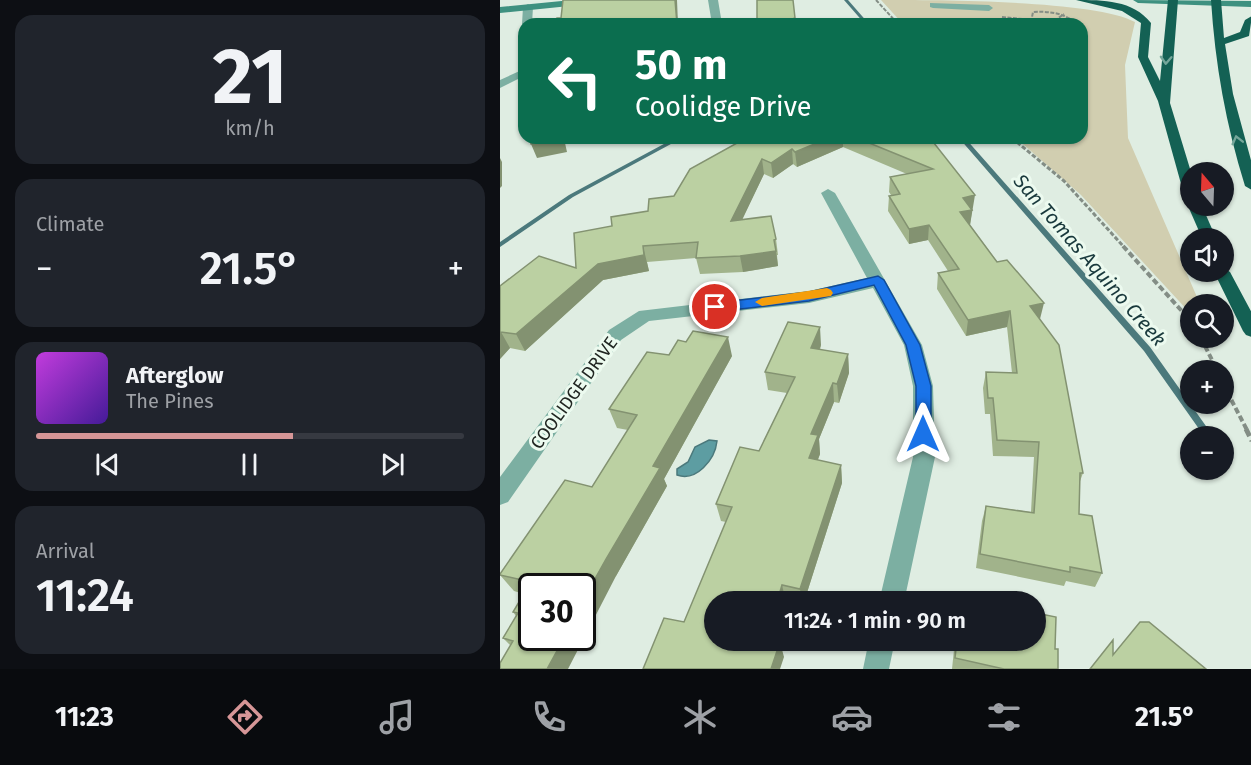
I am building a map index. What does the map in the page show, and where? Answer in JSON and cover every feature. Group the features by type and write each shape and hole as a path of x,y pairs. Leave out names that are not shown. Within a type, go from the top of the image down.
{"highway":[{"path":"1081,0 1118,7 1143,19 1146,23 1143,57 1164,103 1182,162"},
{"path":"1164,103 1173,1"},
{"path":"1216,2 1226,94 1238,146 1252,186"},
{"path":"1221,42 1245,34 1248,22 1252,19"},
{"path":"1227,282 1252,331"}],"main road":[{"path":"500,10 599,0"},
{"path":"1138,0 1252,4"}],"street":[{"path":"713,0 716,18"},
{"path":"527,18 528,7"},
{"path":"500,85 518,75"},
{"path":"828,193 913,345 923,386 924,458 894,591"},
{"name":"COOLIDGE DRIVE","path":"500,495 615,335 646,315 809,297 878,280"},
{"path":"876,669 880,651"}],"lane":[{"path":"933,5 989,8"}],"path":[{"path":"875,0 892,18"},
{"path":"1059,18 1068,9"},
{"path":"1032,18 1033,12 1039,11 1063,15 1068,18"},
{"path":"995,16 1009,18"},
{"path":"1019,144 1064,181 1180,309"},
{"path":"1234,406 1252,441"}],"shaded area":[{"path":"881,0 1052,5 1086,9 1135,22 1125,65 1128,138 1180,258 1180,282 1190,282 1196,294 1180,294 1180,302 1081,195 1023,144 1088,144 1088,18 898,18"}],"water":[{"path":"709,440 717,441 713,455 703,468 691,475 677,475 677,469 688,462 695,447"}],"building":[{"path":"563,0 675,0 676,18 561,18"},
{"path":"757,0 793,0 795,18 757,18"},
{"path":"735,144 814,144 795,152 792,149 771,163 762,159 731,221 771,216 776,251 740,256 696,258 698,242 643,246 644,255 598,264 516,334 500,333 500,286 539,256 576,268 574,233 612,226 611,217 648,211 649,199 674,196 690,169"},
{"path":"872,144 935,144 975,195 963,198 972,210 960,212 997,262 1007,260 1044,303 1030,306 1059,345 1083,473 1080,473 1079,514 1092,516 1102,573 1070,567 1070,572 980,554 986,506 1034,513 1039,442 997,440 993,398 988,398 986,372 1017,373 1010,311 968,320 938,273 959,269 929,225 909,229 889,196 900,194 890,177 933,169"},
{"path":"788,322 820,327 811,348 848,354 837,384 833,383 811,434 818,435 809,458 841,465 800,589 782,585 780,591 704,591 704,651 777,651 771,669 643,669 664,618 684,622 732,507 716,504 740,447 759,451 795,377 765,372"},
{"path":"693,331 728,337 653,466 660,468 596,577 596,573 518,573 518,579 500,575 565,480 592,487 637,415 609,409 647,352 669,355 678,340 686,342"},
{"path":"518,604 518,613 513,612"},
{"path":"518,613 518,651 557,651 547,669 500,669 500,663 513,641 503,638"},
{"path":"1046,615 1056,617 1055,649 1058,649 1058,669 1004,669 955,658 956,651 1046,651"},
{"path":"1140,622 1149,622 1206,669 1090,669 1113,640 1113,655"}],"waterway":[{"name":"San Tomas Aquino Creek","path":"846,0 862,18"},
{"path":"500,245 571,196 668,144"},
{"name":"San Tomas Aquino Creek","path":"967,144 1147,349 1202,426"}],"slow traffic":[{"path":"762,302 827,293"}],"route":[{"path":"715,307 809,297 878,280 913,345 923,386 923,434"}]}
